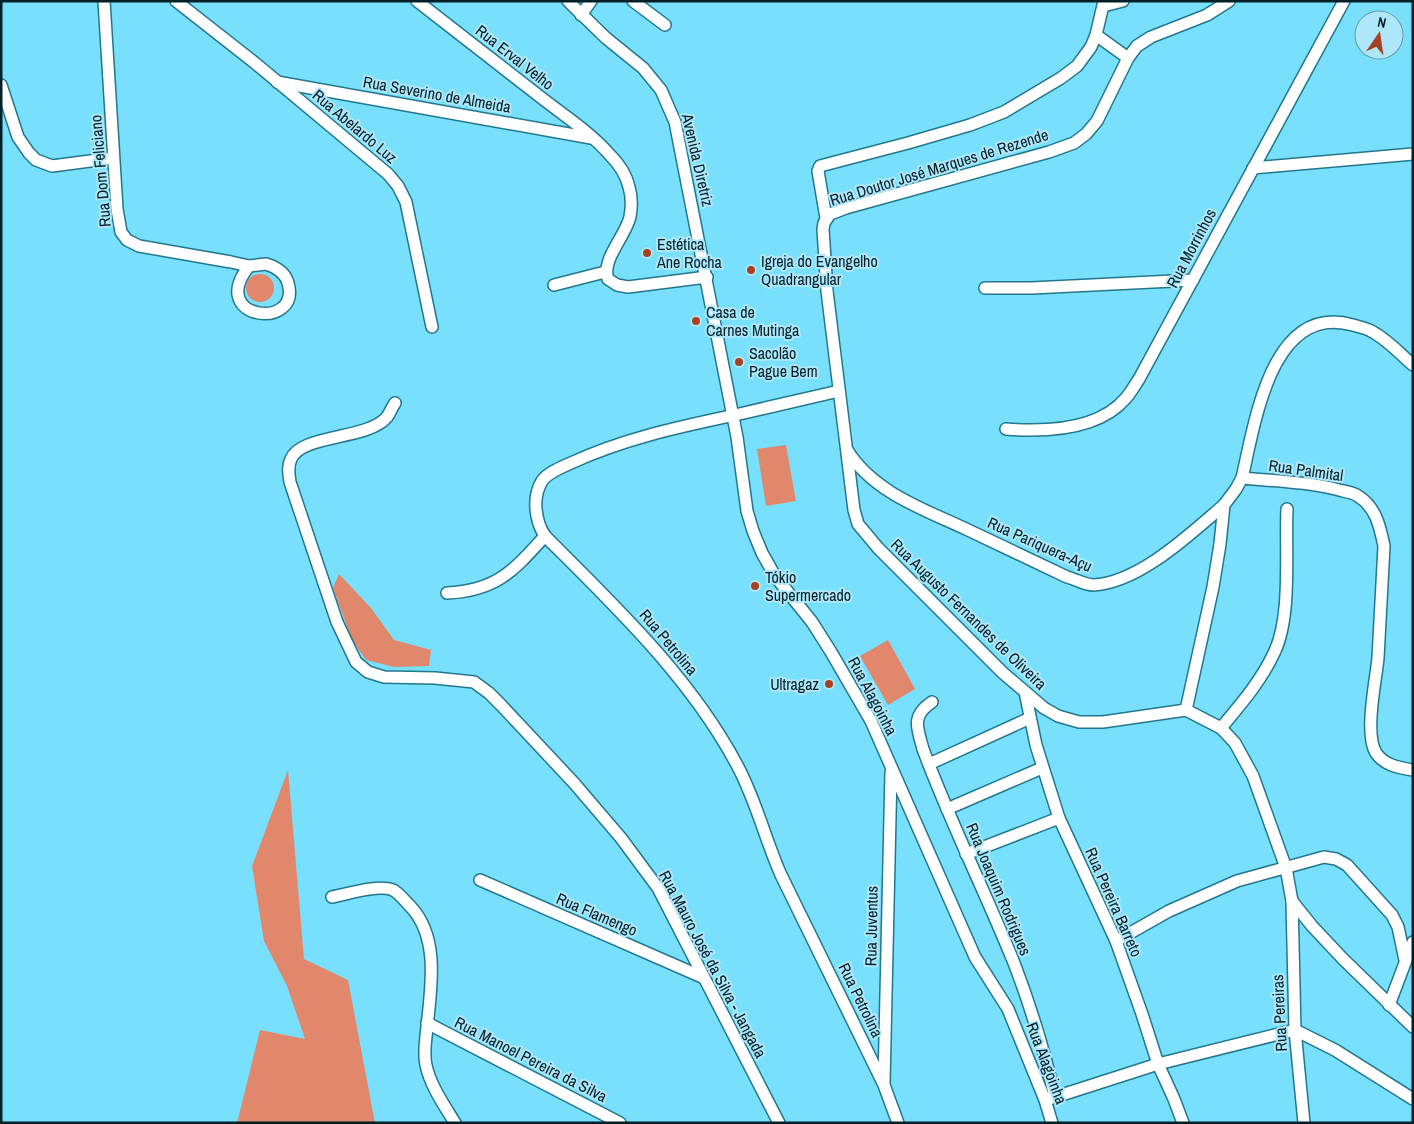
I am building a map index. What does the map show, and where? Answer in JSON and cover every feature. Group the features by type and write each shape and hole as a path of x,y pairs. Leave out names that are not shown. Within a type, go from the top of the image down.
{"street":[{"name":"Rua Dom Feliciano","path":"104,1 113,158 117,209 121,232 127,240 154,250 250,266 266,264 274,266 286,277 289,285 289,293 282,308 267,315 250,311 244,306 238,290 239,282 250,266"},
{"name":"Rua Abelardo Luz","path":"176,1 388,174 398,186 406,202 432,327"},
{"name":"Rua Erval Velho","path":"417,1 592,138 609,153 623,170 629,184 632,202 630,218 607,263 605,272"},
{"name":"Avenida Diretriz","path":"568,1 581,15 643,68 661,90 675,122 707,276"},
{"path":"581,15 591,1"},
{"path":"633,1 665,25"},
{"path":"826,218 818,171 820,166 970,125 1004,112 1061,78 1077,66 1091,47 1096,35 1103,3 1123,1"},
{"name":"Rua Doutor José Marques de Rezende","path":"846,450 827,291 823,229 826,218 830,214 846,208 1049,152 1074,143 1086,134 1097,121 1128,58 1137,46 1151,37 1206,15 1222,7 1228,1"},
{"name":"Rua Morrinhos","path":"1006,429 1030,431 1069,426 1092,420 1110,412 1125,399 1139,379 1344,1"},
{"path":"1096,35 1128,58"},
{"name":"Rua Severino de Almeida","path":"276,81 592,138"},
{"path":"1,85 18,137 36,160 52,166 113,158"},
{"path":"1252,168 1413,154"},
{"path":"554,285 605,272 608,279 617,285 628,287 707,276"},
{"name":"Rua Alagoinha","path":"707,276 752,531 775,576 812,622 871,721 975,957 1008,1009 1050,1098 1052,1123"},
{"path":"984,288 1032,288 1193,280"},
{"path":"1413,365 1388,342 1371,331 1342,322 1324,322 1302,331 1273,366 1254,428 1242,478 1224,505 1220,544 1211,596 1186,710 1221,728 1235,743 1253,776 1286,868 1292,901 1318,933 1413,1027"},
{"name":"Rua Petrolina","path":"839,391 660,431 612,445 559,469 542,480 538,492 536,510 540,528 545,536 622,612 697,702 723,740 750,793 769,848 781,875 884,1085 898,1123"},
{"name":"Rua Mauro José da Silva - Jangada","path":"395,403 387,417 372,428 316,442 299,449 291,458 288,469 290,482 316,560 337,622 348,647 356,662 368,672 384,677 474,682 489,693 574,783 658,888 702,977 779,1123"},
{"name":"Rua Pariquera-Açu","path":"846,450 858,466 877,484 906,500 1067,577 1091,585 1117,581 1149,564 1184,539 1224,505"},
{"name":"Rua Augusto Fernandes de Oliveira","path":"846,450 854,510 858,524 865,534 914,586 1044,708 1058,716 1079,722 1103,722 1186,710"},
{"name":"Rua Palmital","path":"1242,478 1328,487 1357,495 1377,517 1384,546 1378,660 1371,722 1372,743 1375,752 1389,764 1413,770"},
{"path":"1221,728 1256,685 1275,652 1283,623 1286,602 1287,509"},
{"path":"447,593 464,592 483,587 500,579 516,567 545,536"},
{"name":"Rua Pereira Barreto","path":"1025,692 1042,768 1059,818 1116,941 1158,1064 1183,1123"},
{"name":"Rua Joaquim Rodrigues","path":"932,702 922,708 918,714 919,734 928,764 1013,962 1041,1041 1050,1098"},
{"path":"928,764 1030,718"},
{"path":"947,809 1042,768"},
{"name":"Rua Juventus","path":"884,1085 891,769"},
{"path":"966,854 1059,818"},
{"path":"1116,941 1170,911 1237,881 1324,857 1336,858 1347,865 1392,915 1398,926 1405,960"},
{"name":"Rua Flamengo","path":"480,880 702,977"},
{"path":"332,897 378,888 393,890 413,909 422,922 431,957 431,984 424,1052 434,1087 455,1123"},
{"name":"Rua Pereiras","path":"1292,901 1295,1030 1304,1123"},
{"path":"1389,1005 1413,942"},
{"path":"1008,1009 1027,1001"},
{"name":"Rua Manoel Pereira da Silva","path":"427,1023 620,1123"},
{"path":"1050,1098 1158,1064 1295,1030 1335,1050 1413,1098"}],"shaded area":[{"path":"260,274 270,278 274,288 270,298 260,302 250,298 246,288 250,278"},
{"path":"786,445 796,501 766,506 757,449"},
{"path":"339,574 371,608 394,640 431,650 429,666 394,667 366,660 352,640 333,588"},
{"path":"888,640 915,689 888,705 860,656"},
{"path":"288,770 304,959 348,980 375,1123 237,1123 260,1030 305,1039 287,986 264,941 252,866"}],"place":[{"name":"Estética Ane Rocha","path":"647,253"},
{"name":"Igreja do Evangelho Quadrangular","path":"751,270"},
{"name":"Casa de Carnes Mutinga","path":"696,321"},
{"name":"Sacolão Pague Bem","path":"739,362"},
{"name":"Tókio Supermercado","path":"755,586"},
{"name":"Ultragaz","path":"829,684"}]}
